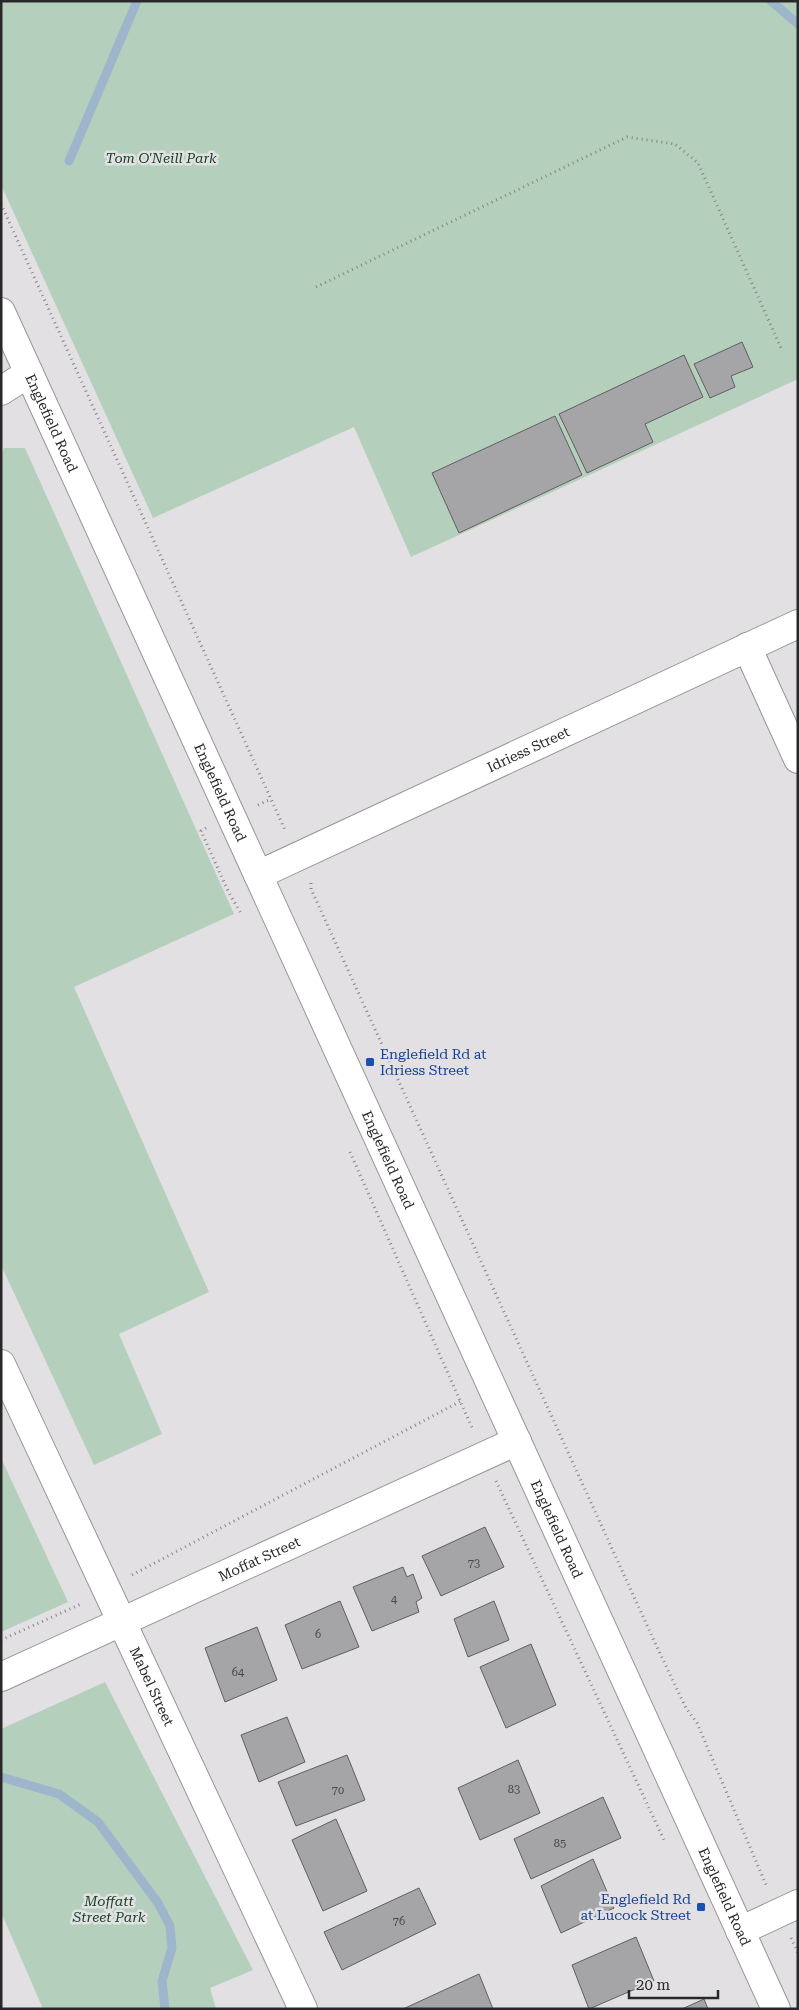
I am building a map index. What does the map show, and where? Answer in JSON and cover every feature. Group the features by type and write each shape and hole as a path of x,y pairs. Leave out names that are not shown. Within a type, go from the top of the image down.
{"street":[{"name":"Englefield Road","path":"1,312 776,2009"},
{"path":"1,391 29,373"},
{"name":"Idriess Street","path":"258,875 798,624"},
{"path":"747,647 798,759"},
{"name":"Mabel Street","path":"1,1364 121,1624 303,2009"},
{"name":"Moffat Street","path":"1,1677 121,1624 517,1441"},
{"path":"740,1931 788,1909"}],"path":[{"path":"316,287 627,137 636,138 675,144 698,163 781,348"},
{"path":"1,204 297,857 311,880 311,889 660,1653 686,1708 697,1723 788,1909 798,1953"},
{"path":"1,1640 74,1608 461,1401"}],"green space":[{"name":"Tom O'Neill Park","path":"1,1 798,1 798,379 411,557 354,427 153,518 1,185"},
{"path":"4,448 25,448 234,914 74,987 209,1292 119,1334 162,1434 94,1465 1,1265 1,456"},
{"path":"1,1458 68,1602 1,1632"},
{"name":"Moffatt Street Park","path":"105,1682 253,1970 210,1988 216,2009 43,2009 1,1912 1,1729"}],"building":[{"path":"742,342 753,367 731,376 735,387 710,398 694,364"},
{"path":"684,355 703,397 645,424 653,442 587,473 559,414"},
{"path":"555,416 582,475 459,533 432,473"},
{"path":"485,1527 504,1567 441,1596 422,1556"},
{"path":"403,1567 407,1577 413,1574 422,1598 416,1602 419,1612 372,1631 353,1587"},
{"path":"340,1601 359,1647 302,1669 285,1625"},
{"path":"494,1601 509,1640 468,1657 454,1619"},
{"path":"257,1627 277,1680 225,1702 205,1648"},
{"path":"531,1644 556,1705 506,1728 480,1667"},
{"path":"287,1717 305,1762 259,1782 241,1735"},
{"path":"347,1755 365,1800 296,1826 278,1782"},
{"path":"518,1760 540,1813 480,1840 458,1788"},
{"path":"603,1797 621,1838 531,1879 514,1839"},
{"path":"336,1819 367,1891 323,1911 292,1840"},
{"path":"593,1859 614,1908 561,1933 541,1886"},
{"path":"419,1888 436,1924 342,1970 324,1932"},
{"path":"636,1937 654,1981 589,2009 572,1965"},
{"path":"479,1974 493,2009 403,2009"},
{"path":"704,1999 708,2009 682,2009"}],"waterway":[{"path":"69,161 137,1"},
{"path":"771,1 798,24"},
{"path":"1,1777 59,1794 98,1822 158,1903 170,1926 172,1948 162,1981 165,2009"}],"place":[{"name":"Englefield Rd at Idriess Street","path":"370,1062"},
{"name":"Englefield Rd at Lucock Street","path":"701,1907"}]}
